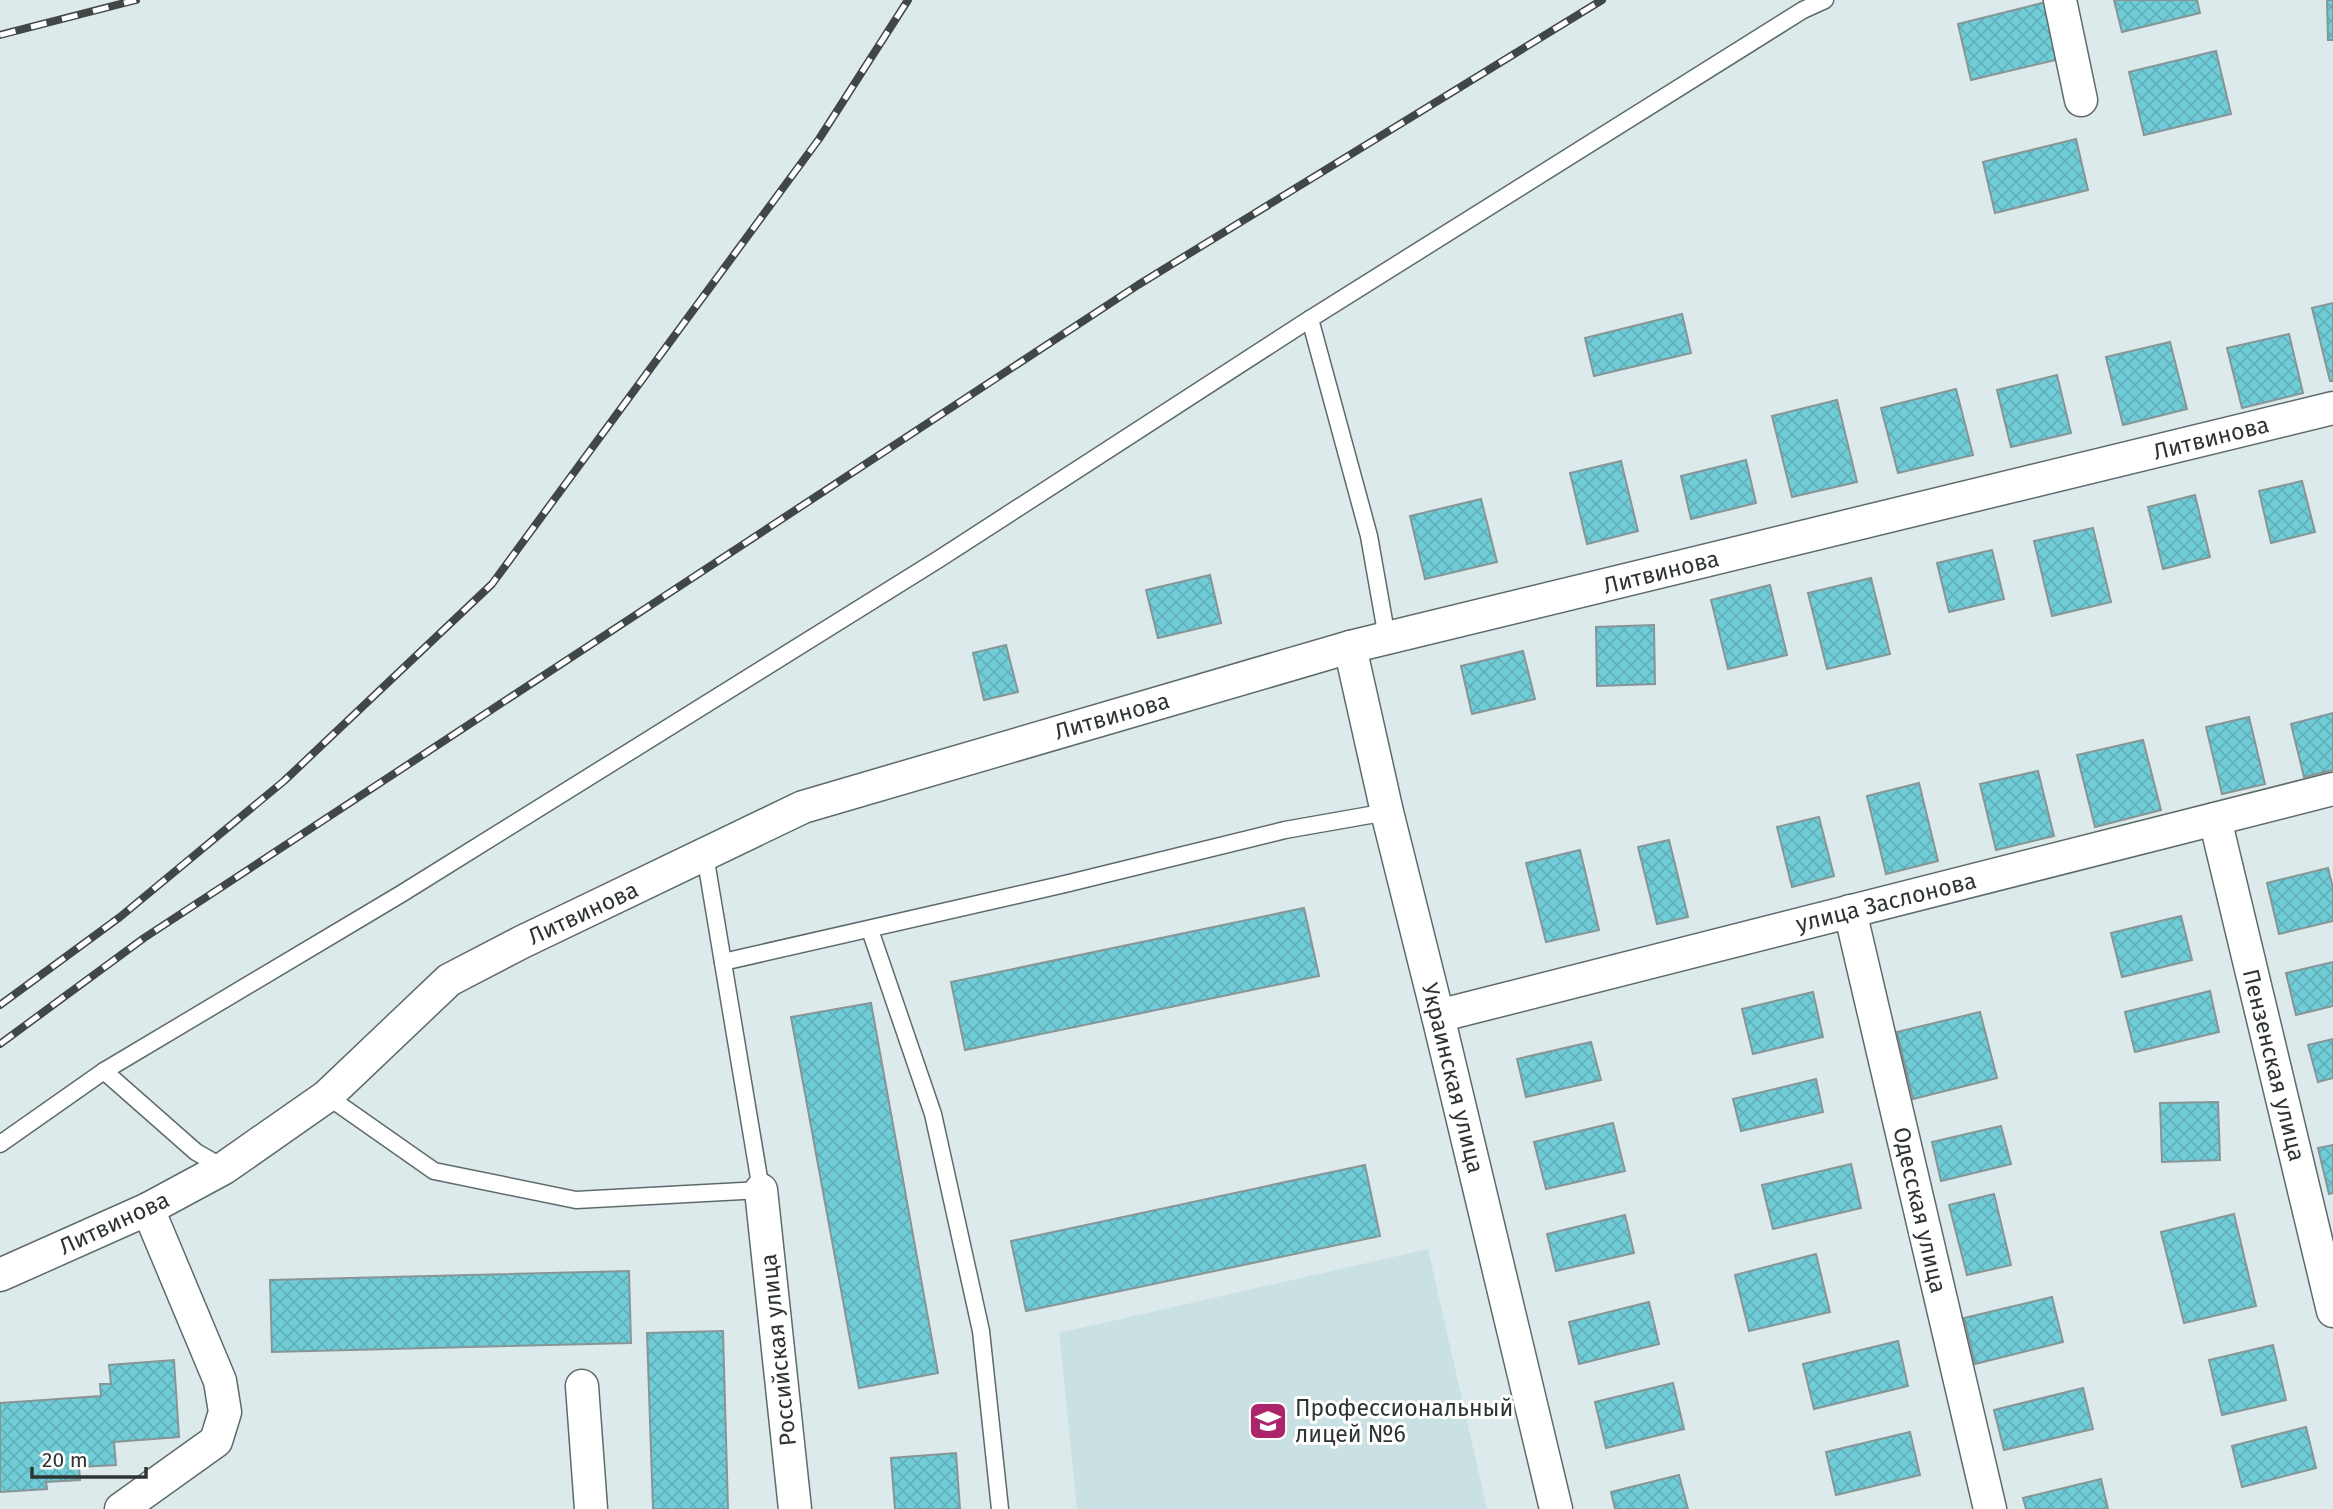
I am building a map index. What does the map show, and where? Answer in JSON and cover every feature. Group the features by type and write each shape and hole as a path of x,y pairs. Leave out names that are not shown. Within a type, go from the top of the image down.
{"street":[{"path":"2060,0 2081,100"},
{"name":"Литвинова","path":"0,1275 148,1209 223,1168 327,1096 449,980 803,807 1350,647 2333,408"},
{"name":"Украинская улица","path":"1350,647 1387,812 1556,1509"},
{"name":"улица Заслонова","path":"1438,1016 2333,789"},
{"name":"Пензенская улица","path":"2215,819 2333,1311"},
{"name":"Одесская улица","path":"1850,911 1990,1509"},
{"name":"Российская улица","path":"761,1190 795,1509"},
{"path":"121,1509 216,1441 225,1412 220,1381 148,1209"},
{"path":"582,1386 591,1509"}],"lane":[{"path":"0,1144 104,1071 401,894 880,596 1310,319 1803,10 1825,0"},
{"path":"1310,319 1369,536 1387,638"},
{"path":"723,962 870,930 1285,830 1387,812"},
{"path":"327,1096 434,1171 576,1200 761,1190 705,855"},
{"path":"870,930 933,1114 981,1331 1000,1509"},
{"path":"104,1071 196,1152 223,1168"}],"shaded area":[{"name":"Профессиональный лицей №6","path":"1428,1249 1487,1509 1077,1509 1059,1333"}],"building":[{"path":"2114,0 2197,0 2200,13 2122,32"},
{"path":"2327,0 2333,0 2333,40 2328,40"},
{"path":"2050,1 2064,58 1971,80 1958,24"},
{"path":"2216,51 2231,114 2144,135 2129,72"},
{"path":"2076,139 2088,190 1995,213 1983,162"},
{"path":"2333,303 2333,381 2330,381 2312,308"},
{"path":"1682,314 1691,353 1594,376 1585,338"},
{"path":"2289,334 2303,393 2242,408 2227,348"},
{"path":"2170,342 2187,409 2123,425 2106,357"},
{"path":"2057,375 2071,433 2011,447 1997,390"},
{"path":"1956,389 1973,455 1898,473 1881,408"},
{"path":"1837,400 1857,482 1792,497 1772,416"},
{"path":"1746,460 1756,503 1691,519 1681,476"},
{"path":"1621,461 1638,531 1587,544 1570,473"},
{"path":"2302,481 2315,532 2271,543 2259,491"},
{"path":"2195,495 2210,557 2163,569 2148,507"},
{"path":"1481,499 1497,562 1425,579 1410,516"},
{"path":"2093,528 2111,602 2052,616 2034,541"},
{"path":"1992,550 2004,599 1949,612 1937,563"},
{"path":"1210,575 1221,623 1158,638 1146,590"},
{"path":"1871,578 1890,654 1827,669 1808,593"},
{"path":"1770,585 1787,655 1728,669 1711,600"},
{"path":"1654,625 1655,684 1597,686 1596,627"},
{"path":"1006,645 1018,692 984,700 973,653"},
{"path":"1523,651 1535,699 1472,714 1461,666"},
{"path":"2333,713 2333,770 2304,777 2291,724"},
{"path":"2249,717 2265,784 2222,794 2206,727"},
{"path":"2143,740 2161,810 2095,827 2077,755"},
{"path":"2038,771 2054,836 1996,850 1980,784"},
{"path":"1919,783 1938,861 1886,874 1867,796"},
{"path":"1819,817 1834,876 1792,887 1777,827"},
{"path":"1669,840 1688,917 1657,924 1638,847"},
{"path":"1580,850 1599,930 1546,942 1526,863"},
{"path":"2328,868 2333,888 2333,921 2279,934 2267,883"},
{"path":"1304,908 1319,976 965,1050 951,982"},
{"path":"2181,916 2192,960 2122,977 2111,933"},
{"path":"2333,962 2333,1006 2296,1015 2286,973"},
{"path":"2210,991 2219,1032 2135,1052 2125,1012"},
{"path":"1813,992 1823,1037 1753,1054 1742,1009"},
{"path":"871,1003 938,1373 859,1388 791,1017"},
{"path":"1980,1012 1997,1078 1913,1099 1897,1032"},
{"path":"2333,1039 2333,1078 2318,1082 2308,1045"},
{"path":"1591,1042 1601,1080 1526,1097 1517,1059"},
{"path":"1816,1079 1823,1112 1741,1131 1733,1099"},
{"path":"2218,1102 2220,1160 2162,1162 2160,1103"},
{"path":"1613,1123 1625,1171 1546,1189 1534,1142"},
{"path":"2001,1126 2011,1164 1941,1181 1932,1142"},
{"path":"2333,1145 2333,1193 2329,1194 2318,1148"},
{"path":"1851,1164 1861,1208 1773,1229 1762,1185"},
{"path":"1365,1165 1380,1236 1026,1311 1011,1241"},
{"path":"1994,1194 2011,1265 1967,1275 1949,1205"},
{"path":"2234,1214 2256,1306 2184,1323 2161,1232"},
{"path":"1625,1215 1634,1253 1556,1271 1547,1234"},
{"path":"1816,1254 1830,1312 1749,1331 1735,1275"},
{"path":"629,1271 631,1343 272,1352 270,1280"},
{"path":"2052,1297 2063,1342 1975,1364 1964,1318"},
{"path":"1649,1302 1659,1344 1579,1364 1569,1322"},
{"path":"723,1331 728,1509 653,1509 647,1333"},
{"path":"1898,1341 1908,1386 1814,1409 1803,1364"},
{"path":"2273,1345 2286,1400 2222,1415 2209,1360"},
{"path":"174,1360 179,1437 114,1442 116,1465 79,1467 80,1480 46,1482 47,1489 0,1492 0,1403 101,1396 100,1384 111,1384 109,1365"},
{"path":"1673,1383 1684,1429 1606,1448 1595,1402"},
{"path":"2083,1388 2093,1429 2004,1450 1994,1410"},
{"path":"2306,1427 2316,1468 2242,1487 2232,1446"},
{"path":"1910,1432 1920,1475 1836,1495 1826,1452"},
{"path":"956,1453 960,1509 895,1509 891,1458"},
{"path":"1679,1475 1688,1509 1615,1509 1611,1492"},
{"path":"2101,1479 2108,1509 2026,1509 2023,1498"}],"railway":[{"path":"0,35 136,0"},
{"path":"0,1005 120,917 284,781 492,584 819,139 908,0"},
{"path":"0,1044 144,938 1138,285 1602,0"}],"place":[{"name":"Профессиональный лицей №6","path":"1268,1421"}]}
